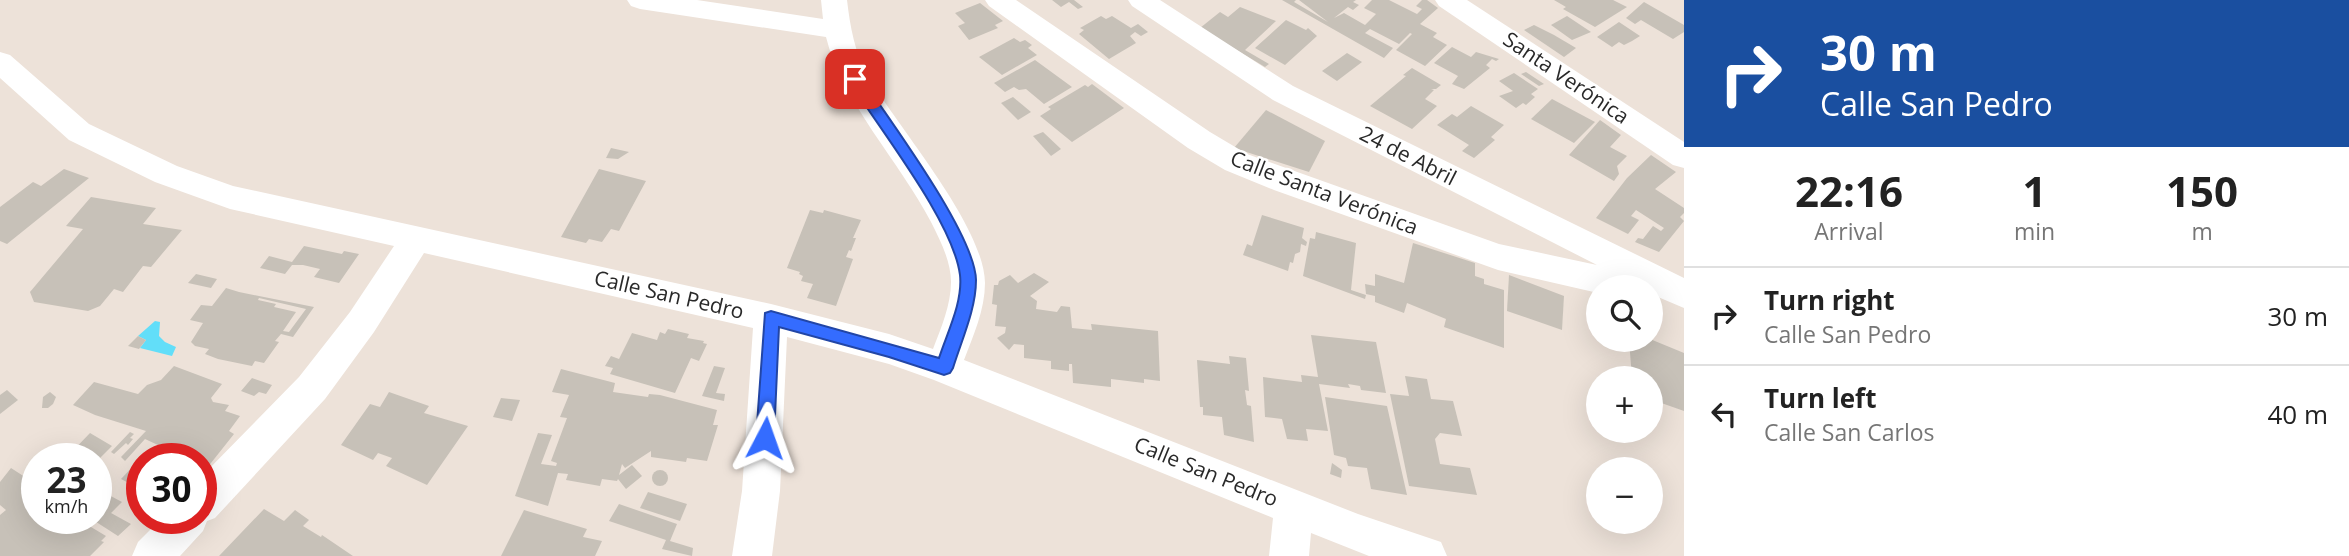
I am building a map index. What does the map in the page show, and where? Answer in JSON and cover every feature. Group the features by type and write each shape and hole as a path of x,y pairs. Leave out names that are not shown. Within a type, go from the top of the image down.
{"street":[{"path":"640,0 836,30"},
{"path":"834,0 836,30 855,79 939,208 960,250 968,276 967,298 944,368"},
{"name":"Calle Santa Verónica","path":"998,0 1199,140 1236,162 1284,183 1498,257 1590,278 1665,290"},
{"name":"24 de Abril","path":"1141,0 1283,93 1665,290"},
{"name":"Santa Verónica","path":"1448,0 1684,157"},
{"name":"Calle San Pedro","path":"0,61 79,132 166,174 229,197 771,318 889,349 944,368 1357,533 1427,556"},
{"path":"217,488 312,388 362,322 416,239"},
{"path":"751,556 761,491 771,318"},
{"path":"1289,556 1293,507"},
{"path":"152,556 173,534"}],"water":[{"path":"155,321 160,322 159,336 176,347 172,356 140,348 146,340 138,336"}],"building":[{"path":"1052,0 1074,0 1083,7 1078,9 1069,2 1061,7"},
{"path":"1282,0 1296,0 1294,2 1328,22 1299,0 1356,0 1353,2 1359,5 1353,10 1348,7 1334,18 1344,13 1365,25 1376,14 1364,8 1372,0 1389,0 1417,14 1422,9 1416,6 1422,0 1427,0 1438,8 1420,24 1437,33 1433,37 1447,45 1425,66 1396,50 1412,34 1399,44 1370,29 1365,33 1393,48 1384,58"},
{"path":"1554,0 1613,0 1627,7 1595,27 1563,9 1566,7"},
{"path":"1644,2 1684,25 1684,32 1673,39 1641,20 1635,24 1626,18"},
{"path":"980,3 1003,21 995,25 998,28 969,40 958,26 965,23 955,13"},
{"path":"1240,7 1276,21 1245,50 1269,64 1265,67 1200,28 1220,12 1228,17"},
{"path":"1101,16 1106,19 1112,16 1131,28 1138,24 1148,32 1141,36 1135,32 1130,36 1136,43 1109,59 1079,34 1084,30 1080,28"},
{"path":"1567,16 1591,32 1572,40 1551,25"},
{"path":"1286,20 1306,30 1308,28 1317,36 1285,65 1255,48"},
{"path":"1619,22 1640,36 1624,45 1619,42 1612,47 1597,37"},
{"path":"1534,25 1576,48 1564,57 1524,30"},
{"path":"1014,38 1020,42 1025,40 1032,45 1028,48 1037,55 1002,75 979,57"},
{"path":"1452,47 1471,57 1476,52 1499,59 1492,59 1486,65 1490,68 1464,89 1452,84 1458,76 1434,63"},
{"path":"1347,53 1362,62 1337,81 1322,71"},
{"path":"1035,60 1072,87 1044,104 1026,89 1019,90 1014,87 1005,92 994,83"},
{"path":"1412,68 1441,85 1431,89 1434,90 1425,99 1437,106 1412,129 1370,106"},
{"path":"1526,72 1544,84 1539,86 1521,74"},
{"path":"1514,73 1538,89 1531,94 1535,97 1526,105 1523,103 1516,108 1499,96 1513,91 1499,81"},
{"path":"1092,84 1124,108 1072,142 1040,116 1051,109 1048,107 1085,85 1088,87"},
{"path":"1013,97 1031,112 1018,120 1001,103"},
{"path":"1552,99 1595,122 1574,143 1531,119"},
{"path":"1471,106 1504,125 1491,137 1495,140 1474,158 1462,151 1469,145 1437,125 1452,114 1457,117"},
{"path":"1266,110 1325,141 1309,172 1234,148"},
{"path":"1600,120 1621,135 1610,147 1627,156 1617,166 1619,174 1614,181 1569,155"},
{"path":"1043,132 1061,149 1051,156 1033,136"},
{"path":"611,148 629,152 618,159 606,158"},
{"path":"1651,155 1676,172 1655,189 1684,208 1680,217 1684,221 1659,252 1635,242 1638,238 1643,239 1653,226 1661,231 1664,228 1636,210 1631,216 1639,220 1628,234 1596,218 1627,178"},
{"path":"64,169 89,178 7,244 0,241 0,207 33,182 41,186"},
{"path":"599,169 646,181 619,231 611,229 602,242 589,239 586,243 561,237"},
{"path":"91,197 156,208 143,224 182,230 151,267 143,266 123,292 114,289 100,306 88,311 34,302 30,292 83,229 66,226"},
{"path":"810,210 823,213 824,210 861,220 851,251 849,250 846,257 853,259 836,306 807,298 813,284 801,281 803,276 800,272 787,268"},
{"path":"1262,215 1304,228 1302,238 1307,242 1306,246 1301,244 1300,252 1295,254 1288,271 1243,255 1247,244 1252,246"},
{"path":"1316,232 1356,243 1351,290 1366,295 1365,299 1303,276 1310,238 1315,239"},
{"path":"1413,243 1475,263 1475,276 1484,279 1484,284 1504,290 1504,348 1444,327 1446,319 1407,303 1404,313 1375,302 1375,296 1366,294 1365,284 1375,286 1375,274 1404,283"},
{"path":"304,246 342,254 344,251 359,254 339,283 314,277 320,269 303,265 292,265 285,274 260,268 269,256 292,262"},
{"path":"1034,273 1049,282 1030,296 1037,301 1036,309 1057,312 1061,306 1070,307 1072,328 1092,330 1091,324 1158,331 1160,381 1144,379 1144,383 1111,379 1111,387 1073,383 1072,364 1069,364 1069,371 1051,369 1051,361 1024,358 1024,345 1014,344 1009,350 997,338 1005,333 1006,327 995,326 997,305 992,304 994,285 998,285 999,281 1010,275 1018,283"},
{"path":"196,274 217,279 211,288 188,283"},
{"path":"1509,275 1564,296 1562,330 1507,311"},
{"path":"226,288 314,307 293,337 281,334 275,341 279,342 264,363 255,361 252,366 205,354 209,349 195,346 191,342 203,323 190,320 201,305 212,306","holes":["259,298 306,309 289,332 283,331 296,312 258,300"]},
{"path":"668,329 689,334 687,338 707,344 699,361 691,358 675,393 610,374 613,368 605,366 611,356 619,359 632,333 657,340 660,332 665,334"},
{"path":"1311,335 1376,342 1386,393 1361,390 1360,386 1348,384 1350,388 1319,384 1328,431 1306,429 1308,441 1287,439 1282,419 1265,417 1263,377 1302,382 1301,375 1318,377"},
{"path":"138,336 146,340 139,349 128,346"},
{"path":"1663,344 1684,353 1684,411 1663,404 1663,366 1631,366 1630,352 1663,352"},
{"path":"1229,356 1246,358 1249,391 1245,390 1247,405 1251,406 1254,442 1224,435 1222,417 1203,415 1203,407 1200,407 1197,360 1230,364"},
{"path":"174,366 222,384 211,398 213,402 229,405 225,411 240,416 229,431 234,434 217,455 217,443 154,443 145,439 141,443 134,443 146,431 73,405 94,382 138,394 147,385 161,380"},
{"path":"714,366 725,368 716,393 725,394 724,401 702,396"},
{"path":"561,369 615,383 613,392 648,397 649,394 660,395 717,410 713,425 718,425 707,461 687,458 686,462 651,457 651,451 625,468 622,464 619,475 632,465 642,476 626,489 618,479 602,479 600,486 566,480 568,474 558,473 548,506 515,496 538,433 552,435 541,464 556,466 557,463 551,461 567,418 560,417 569,395 552,392"},
{"path":"1405,376 1427,379 1431,399 1453,401 1462,436 1440,433 1435,439 1440,464 1470,468 1477,495 1409,486 1390,394 1409,396"},
{"path":"252,378 272,385 266,394 259,392 254,396 241,391"},
{"path":"7,390 18,400 0,414 0,395"},
{"path":"50,392 56,397 53,404 42,408 43,397"},
{"path":"389,392 429,406 424,413 468,426 427,485 386,466 392,458 378,453 373,460 341,445 370,404 380,407"},
{"path":"1325,397 1387,406 1407,495 1371,489 1367,468 1348,466 1346,458 1334,455"},
{"path":"501,398 520,400 512,421 493,417"},
{"path":"130,432 134,434 130,443 126,443 114,454 112,451"},
{"path":"90,433 107,443 80,443"},
{"path":"1332,463 1342,470 1341,478 1330,474"},
{"path":"11,468 21,474 21,534 103,534 106,536 101,541 104,542 90,556 0,556 0,515 6,510 0,505 0,482"},
{"path":"660,470 666,472 666,484 660,486 654,484 652,478 654,472"},
{"path":"648,492 687,504 680,521 640,508"},
{"path":"112,497 122,502 112,512"},
{"path":"619,504 677,524 670,541 693,548 692,556 662,549 666,540 609,521"},
{"path":"264,509 284,521 295,510 309,520 303,526 353,556 219,556"},
{"path":"524,510 587,529 583,537 602,541 595,556 501,556"},
{"path":"112,514 126,521 126,529 118,536 112,532"}],"route":[{"path":"765,438 771,318 889,349 944,368 967,298 968,276 960,250 939,208 855,79"}]}
